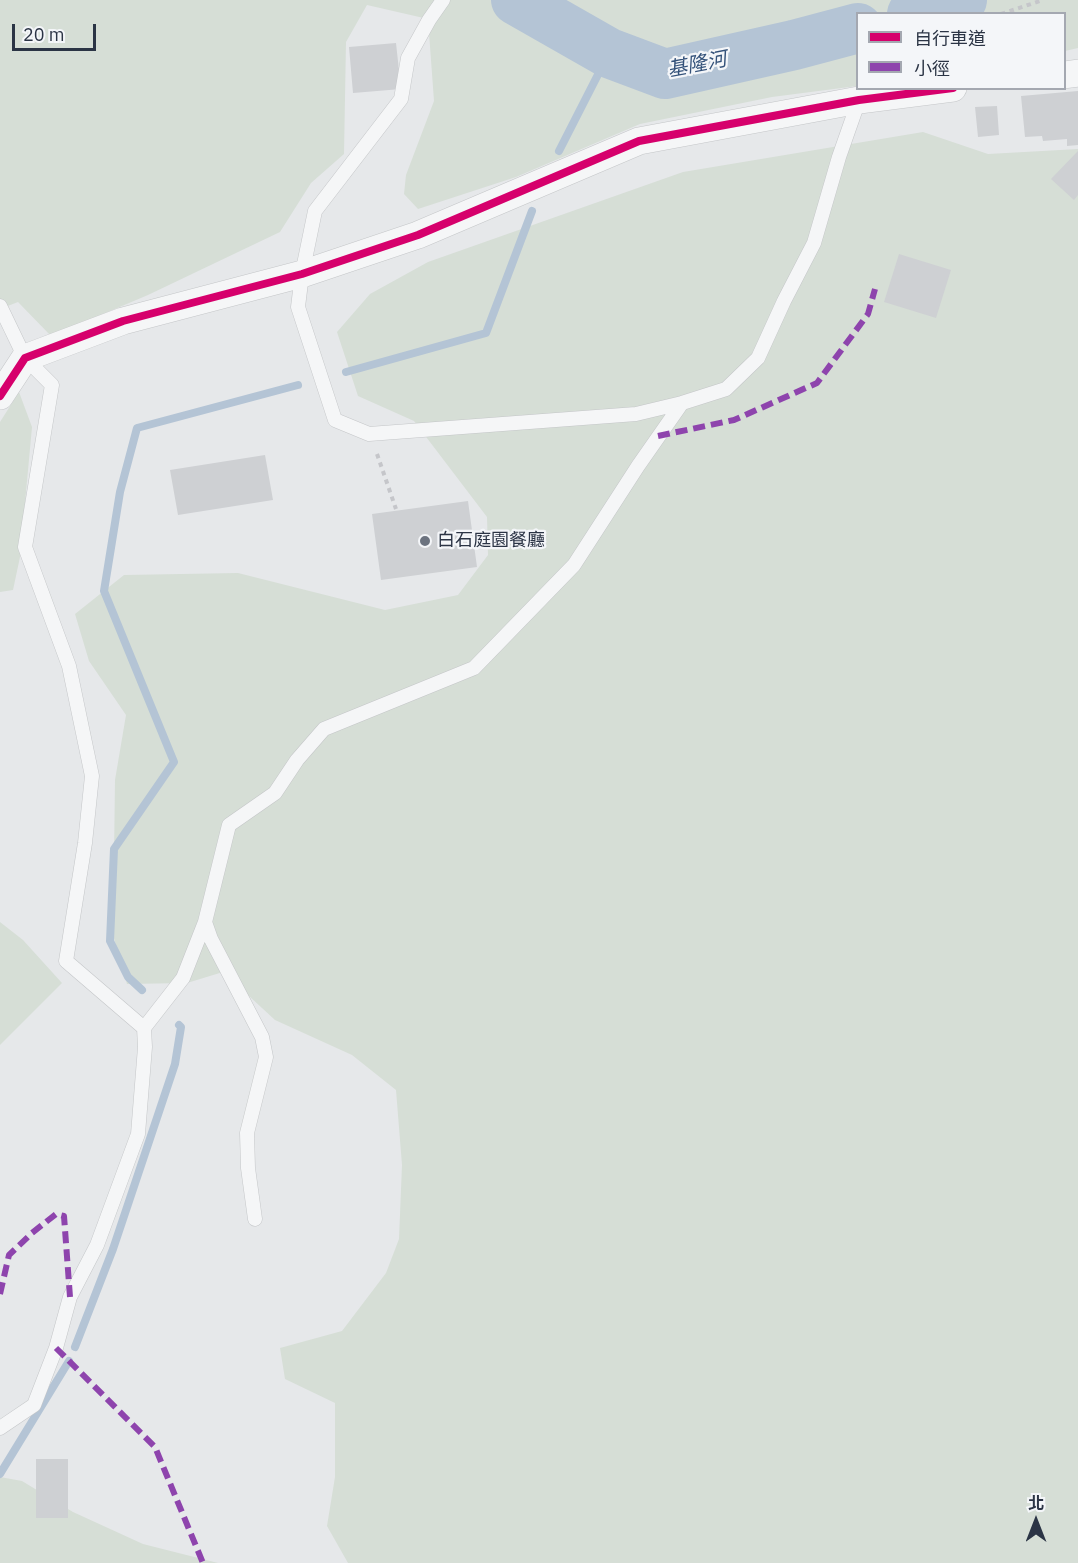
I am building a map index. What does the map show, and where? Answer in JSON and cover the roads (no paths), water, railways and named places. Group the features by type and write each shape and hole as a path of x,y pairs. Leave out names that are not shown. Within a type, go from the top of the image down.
{"street":[{"path":"0,396 25,358 123,321 302,274 418,235 639,141 858,100 937,90"}],"lane":[{"path":"443,0 408,58 400,99 315,211 302,274 298,307 335,420 369,434 636,414 726,389 758,358 814,243 858,100"},
{"path":"0,306 25,358 52,385 25,547 69,666 92,776 85,843 66,961 144,1028"},
{"path":"0,1428 34,1405 56,1348 70,1297 97,1245 138,1134 145,1047 144,1028 183,978 205,922 229,825 275,793 297,760 324,729 474,668 574,565 682,403"},
{"path":"205,922 211,939 262,1037 266,1057 247,1133 248,1168 255,1219"}],"waterway":[{"name":"基隆河","path":"516,0 609,53 665,74 856,29"},
{"name":"基隆河","path":"919,12 962,0"},
{"path":"559,151 609,53"},
{"path":"346,372 486,333 532,211"},
{"path":"142,990 128,977 110,941 114,849 174,762 104,591 120,492 137,428 298,385"},
{"path":"75,1347 113,1249 175,1064 181,1027 179,1025"},
{"path":"0,1474 69,1361"}],"place":[{"name":"白石庭園餐廳","path":"425,541"}]}
